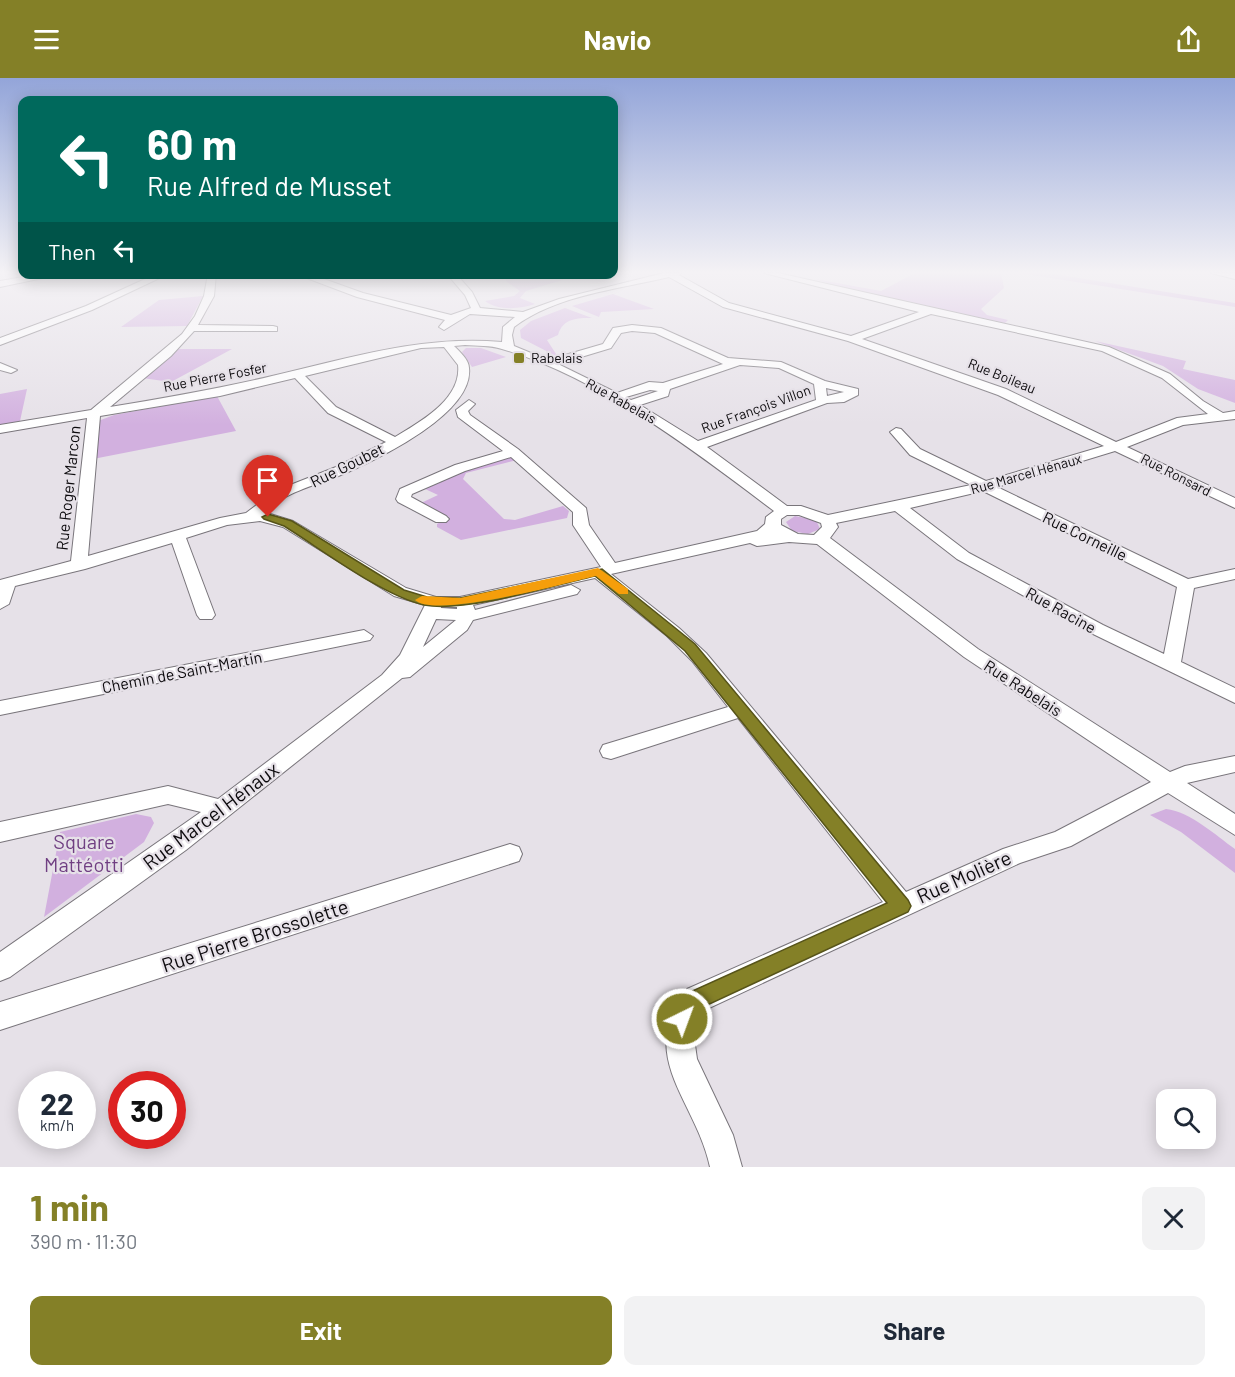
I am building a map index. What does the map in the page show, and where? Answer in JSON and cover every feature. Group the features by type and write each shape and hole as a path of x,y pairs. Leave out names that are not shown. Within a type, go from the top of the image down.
{"street":[{"path":"0,342 48,324"},
{"path":"94,414 156,363 193,324"},
{"path":"440,343 448,324"},
{"path":"509,346 506,336 508,328 513,324"},
{"name":"Rue Boileau","path":"796,324 852,339 993,388 1117,446"},
{"path":"852,339 895,324"},
{"path":"988,324 1074,341 1115,353 1166,376 1199,404 1228,416"},
{"path":"191,328 273,328"},
{"name":"Rue François Villon","path":"548,363 607,346 615,331 632,328 653,329 723,360 736,363 781,365 818,380 824,400"},
{"name":"Rue Pierre Fosfer","path":"0,429 94,414 298,375 440,343 509,346"},
{"name":"Rue Goubet","path":"4,584 79,566 225,521 252,516 265,502 344,469 395,442 440,412 460,387 465,374 464,365 440,343"},
{"name":"Rue Rabelais","path":"509,346 630,404 697,446 784,512"},
{"path":"616,397 649,386 664,387 736,363"},
{"path":"298,375 332,410 395,442"},
{"name":"Rue François Villon","path":"697,446 766,420 786,416 824,400 840,399 854,392 839,386 820,384"},
{"path":"630,404 664,393 664,387"},
{"path":"468,404 462,410 464,417 513,452 581,511 581,525 606,574 682,640 901,906"},
{"name":"Rue Roger Marcon","path":"79,566 94,414"},
{"name":"Rue Marcel Hénaux","path":"789,537 801,540 823,529 898,506 985,487 1066,464 1181,422 1228,416"},
{"name":"Rue Corneille","path":"896,432 915,452 1186,585"},
{"name":"Rue Ronsard","path":"1117,446 1235,504"},
{"path":"441,519 403,499 405,492 460,468 513,452"},
{"name":"Rue Racine","path":"898,506 963,556 1097,629 1235,696"},
{"path":"774,526 774,518 784,512 807,511 823,529"},
{"path":"252,516 282,521 400,592 433,607 466,609 759,535 774,526"},
{"path":"774,526 789,537"},
{"name":"Rue Rabelais","path":"823,529 954,641 1235,826"},
{"path":"177,537 206,615"},
{"path":"606,574 760,540 789,537"},
{"path":"1171,665 1186,585 1235,574"},
{"path":"0,604 4,584"},
{"name":"Rue Marcel Hénaux","path":"388,680 408,657 433,607"},
{"name":"Rue Marcel Hénaux","path":"0,968 219,812 388,680 414,665 457,630 466,609"},
{"name":"Chemin de Saint-Martin","path":"0,708 364,636"},
{"path":"611,751 741,710"},
{"name":"Rue Molière","path":"726,1167 722,1144 678,1044 678,1029 689,1006 707,994 1012,856 1063,839 1168,782 1195,770 1235,764"},
{"path":"0,832 168,795 205,803 219,812"},
{"name":"Rue Pierre Brossolette","path":"0,1016 510,854"}],"green space":[{"path":"125,324 188,324 187,326 121,327"},
{"path":"528,324 565,324 558,335 547,340 558,357 521,338 520,330"},
{"path":"1095,341 1186,361 1183,369 1235,380 1235,403 1198,389 1163,366"},
{"path":"466,348 481,348 506,357 472,367 462,352"},
{"path":"177,349 232,349 171,382 142,378"},
{"path":"27,389 20,421 0,425 0,394"},
{"path":"217,396 236,431 93,459 98,421 114,415"},
{"path":"513,457 517,460 466,473 463,479 504,519 515,520 563,506 569,511 567,518 461,540 437,527 437,524 449,517 421,503 438,495 423,488 462,471"},
{"path":"795,516 816,520 820,529 808,534 792,531 786,522"},
{"path":"1166,809 1194,819 1235,849 1235,873 1181,832 1150,815"},
{"name":"Square Mattéotti","path":"136,814 151,817 154,823 144,842 44,917 60,832"}],"slow traffic":[{"path":"422,600 443,603 460,602 598,572 623,591"}],"place":[{"name":"Rabelais","path":"519,358"}],"route":[{"path":"268,517 288,524 400,592 426,601 460,602 598,572 673,632 699,657 901,906 697,999 689,1006 682,1019"}]}
